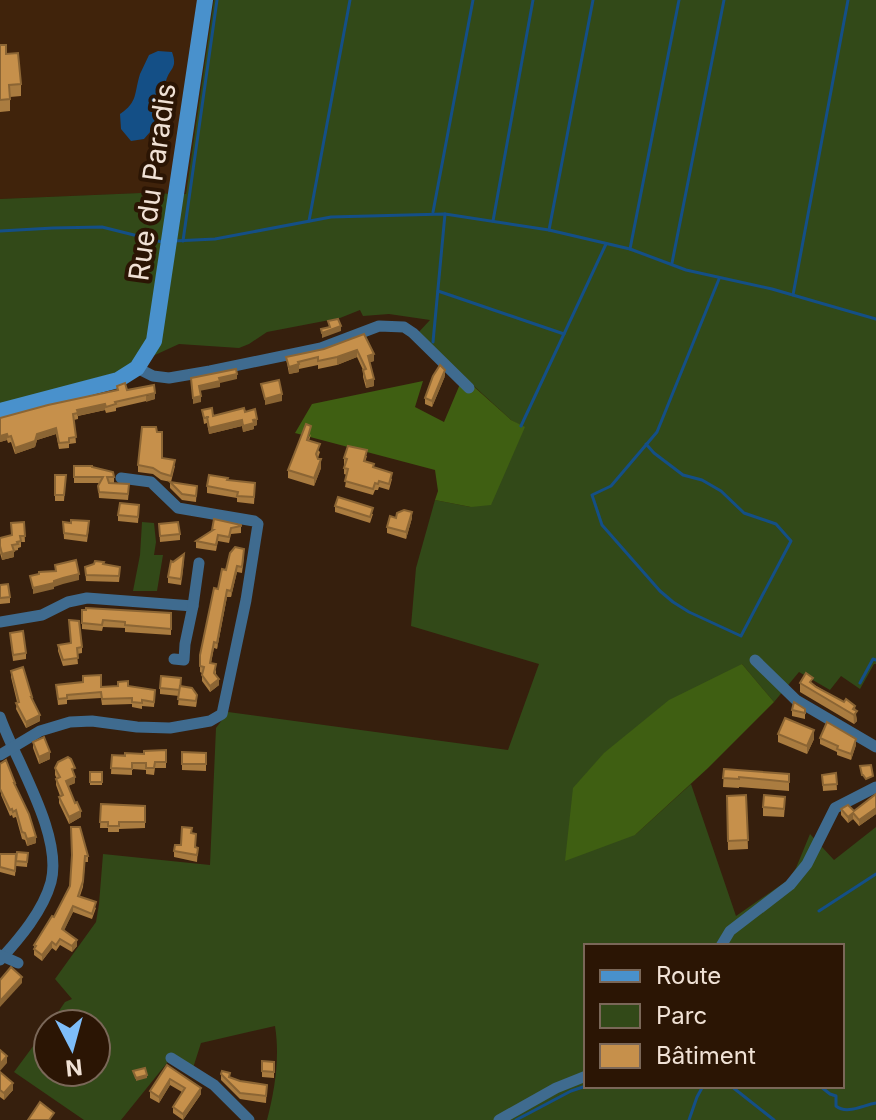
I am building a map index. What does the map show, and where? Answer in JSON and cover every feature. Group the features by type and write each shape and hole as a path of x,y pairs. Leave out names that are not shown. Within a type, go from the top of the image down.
{"main road":[{"name":"Rue du Paradis","path":"137,368 154,341 205,0"},
{"path":"0,411 110,383 137,368"}],"street":[{"path":"137,368 161,378 183,376 321,348 379,326 404,327 469,388"},
{"path":"0,755 40,731 70,722 170,728 210,721 222,714 258,524 178,508 151,482 121,478"},
{"path":"174,659 184,660 199,563"},
{"path":"0,622 42,615 68,602 87,598 193,606"},
{"path":"755,660 796,700 876,747"},
{"path":"0,717 29,782 53,859 50,885 41,906 1,957 18,963"},
{"path":"722,944 730,931 790,885 807,864 835,808 876,787"},
{"path":"171,1058 214,1085 249,1120"},
{"path":"499,1120 556,1088 584,1077"}],"shaded area":[{"path":"0,0 214,0 186,194 0,199"}],"green space":[{"path":"214,0 876,0 876,664 860,689 841,676 830,690 799,672 774,702 742,664 635,835 691,784 736,916 788,880 810,834 834,860 876,827 876,1120 267,1120 276,1073 275,1026 201,1043 193,1068 171,1058 121,1120 84,1120 37,1088 112,1088 112,1008 61,1008 72,999 55,979 96,922 103,854 210,865 216,728 228,712 508,750 539,664 411,626 416,568 435,500 471,507 524,428 511,420 417,334 430,320 389,314 363,316 360,310 340,318 267,332 239,348 179,344 118,372 0,404 0,199 186,194"},
{"path":"463,377 511,420 525,427 491,505 471,507 435,500 438,491 435,470 295,433 312,404 423,381 415,407 444,422"},
{"path":"142,522 154,523 154,555 163,555 157,591 133,591"},
{"path":"742,664 774,702 635,835 565,861 573,788 604,753 669,700"},
{"path":"32,1048 32,1084 14,1072"}],"water":[{"path":"158,51 172,52 174,62 166,81 165,107 144,139 131,141 121,129 120,114 133,101 149,55"}],"building":[{"path":"0,45 6,45 6,54 18,53 21,84 9,85 10,99 0,100"},
{"path":"338,319 341,326 322,333 321,329 330,327 328,321"},
{"path":"364,334 374,354 368,356 374,379 366,381 363,370 366,369 357,350 318,361 318,357 298,362 289,367 286,357 324,349"},
{"path":"440,365 445,370 432,401 425,398"},
{"path":"236,369 237,374 199,386 201,396 193,398 191,378"},
{"path":"279,380 282,394 265,399 261,384"},
{"path":"125,383 127,390 154,385 155,393 106,407 105,404 77,410 78,413 73,414 76,437 69,438 69,442 59,443 56,428 37,434 35,441 15,448 11,436 0,436 0,418 118,390 117,386"},
{"path":"212,408 213,416 244,408 245,412 255,409 257,419 243,426 242,420 209,428 207,417 204,418 202,410"},
{"path":"306,424 311,426 307,440 320,444 316,454 321,459 314,478 288,470"},
{"path":"142,427 156,427 157,432 162,432 162,458 175,460 171,476 138,465"},
{"path":"348,446 367,450 364,461 392,473 389,484 379,481 373,489 345,481 348,469 344,468 347,459 344,458"},
{"path":"74,466 92,466 113,472 114,477 107,477 109,483 129,484 128,494 99,492 98,486 103,477 74,477"},
{"path":"55,475 66,475 64,495 55,495"},
{"path":"209,475 255,483 254,497 237,496 238,492 207,486"},
{"path":"170,482 197,486 196,496 182,494"},
{"path":"338,497 373,508 370,517 335,506"},
{"path":"120,503 139,505 138,517 118,515"},
{"path":"404,510 412,512 406,532 387,527 390,516 396,518 397,513"},
{"path":"214,519 241,526 231,528 229,537 218,535 216,545 196,541 213,530"},
{"path":"71,520 89,521 87,536 64,533 63,522 71,523"},
{"path":"24,522 25,536 20,536 21,541 12,545 14,551 2,554 0,538 12,535 11,523"},
{"path":"178,522 180,534 160,536 159,524"},
{"path":"235,547 244,549 242,567 237,566 231,591 227,590 210,663 216,664 214,673 219,679 210,686 202,675 204,667 200,666 200,655 214,588 218,589 222,569 226,570 230,553"},
{"path":"184,554 181,579 168,577 171,561"},
{"path":"76,560 79,574 33,588 30,576 56,571 55,565"},
{"path":"95,561 120,567 119,576 86,575 85,567"},
{"path":"8,584 10,597 0,598 0,585"},
{"path":"82,610 171,613 171,629 103,620 102,625 82,623"},
{"path":"69,620 79,621 82,647 77,648 78,658 63,660 58,645 71,643"},
{"path":"23,631 26,653 13,655 10,633"},
{"path":"23,667 31,697 40,715 26,722 16,703 19,702 11,671"},
{"path":"806,673 813,678 810,682 816,687 855,706 853,709 857,711 854,715 800,683"},
{"path":"101,675 101,687 118,686 118,682 128,681 128,686 155,690 154,702 132,702 132,698 102,699 101,692 67,695 67,698 58,699 56,685 83,682 83,676"},
{"path":"161,676 181,678 180,690 160,688"},
{"path":"180,686 192,688 197,695 196,701 178,699"},
{"path":"794,702 805,709 805,713 792,710"},
{"path":"785,718 814,730 807,746 778,734"},
{"path":"827,722 856,739 851,754 820,738"},
{"path":"44,737 50,752 39,757 33,742"},
{"path":"166,750 166,762 155,762 154,768 146,768 146,763 132,763 132,769 111,768 112,755"},
{"path":"182,752 206,753 206,764 182,764"},
{"path":"68,757 75,768 72,769 75,777 66,781 81,811 69,817 59,797 63,795 55,768 58,762"},
{"path":"6,760 36,837 27,839 16,810 10,810 0,789 0,764"},
{"path":"871,765 873,776 866,779 860,766"},
{"path":"724,769 789,774 789,782 723,778"},
{"path":"90,772 102,772 102,782 90,782"},
{"path":"836,773 837,784 823,785 822,775"},
{"path":"876,794 876,808 859,820 853,813 848,817 841,809 848,805 854,811"},
{"path":"746,795 748,840 728,841 727,796"},
{"path":"764,795 785,797 784,809 763,807"},
{"path":"101,804 145,806 145,822 119,822 119,826 108,826 108,822 100,822"},
{"path":"71,827 80,827 88,856 85,856 78,896 96,902 92,914 73,906 62,929 77,940 72,946 60,939 56,945 52,942 42,955 34,949 34,945 54,917 70,886"},
{"path":"182,827 192,828 191,833 196,834 197,855 174,851 175,845 181,845"},
{"path":"17,852 28,853 27,862 16,861"},
{"path":"0,854 16,854 15,871 0,867"},
{"path":"11,967 22,977 0,1001 0,980"},
{"path":"0,1050 7,1056 0,1064"},
{"path":"262,1061 274,1062 274,1072 262,1071"},
{"path":"167,1065 201,1088 183,1114 173,1107 185,1088 170,1079 159,1097 150,1091"},
{"path":"145,1068 147,1075 136,1078 133,1071"},
{"path":"222,1071 240,1081 267,1085 266,1096 240,1093 221,1074"},
{"path":"0,1072 13,1083 4,1093 0,1090"},
{"path":"40,1102 54,1113 49,1120 28,1120"}],"waterway":[{"path":"183,241 217,0"},
{"path":"309,221 350,0"},
{"path":"433,212 473,0"},
{"path":"493,221 533,0"},
{"path":"549,230 593,0"},
{"path":"630,249 679,0"},
{"path":"672,263 724,0"},
{"path":"793,295 848,0"},
{"path":"174,241 215,239 331,217 445,214 549,230 630,249 686,270 772,289 876,319"},
{"path":"433,342 445,214"},
{"path":"0,231 102,227 162,242"},
{"path":"521,426 606,244"},
{"path":"646,444 654,453 683,475 702,480 721,491 744,513 776,524 791,541 741,636 689,612 660,591 602,525 592,495 611,486 657,432 719,279"},
{"path":"438,291 564,334"},
{"path":"860,683 873,659 876,660"},
{"path":"819,911 876,874"},
{"path":"516,1120 584,1087"},
{"path":"689,1120 702,1088"},
{"path":"734,1088 774,1120"},
{"path":"822,1088 836,1096 836,1106 840,1109 850,1110 876,1103"}]}
